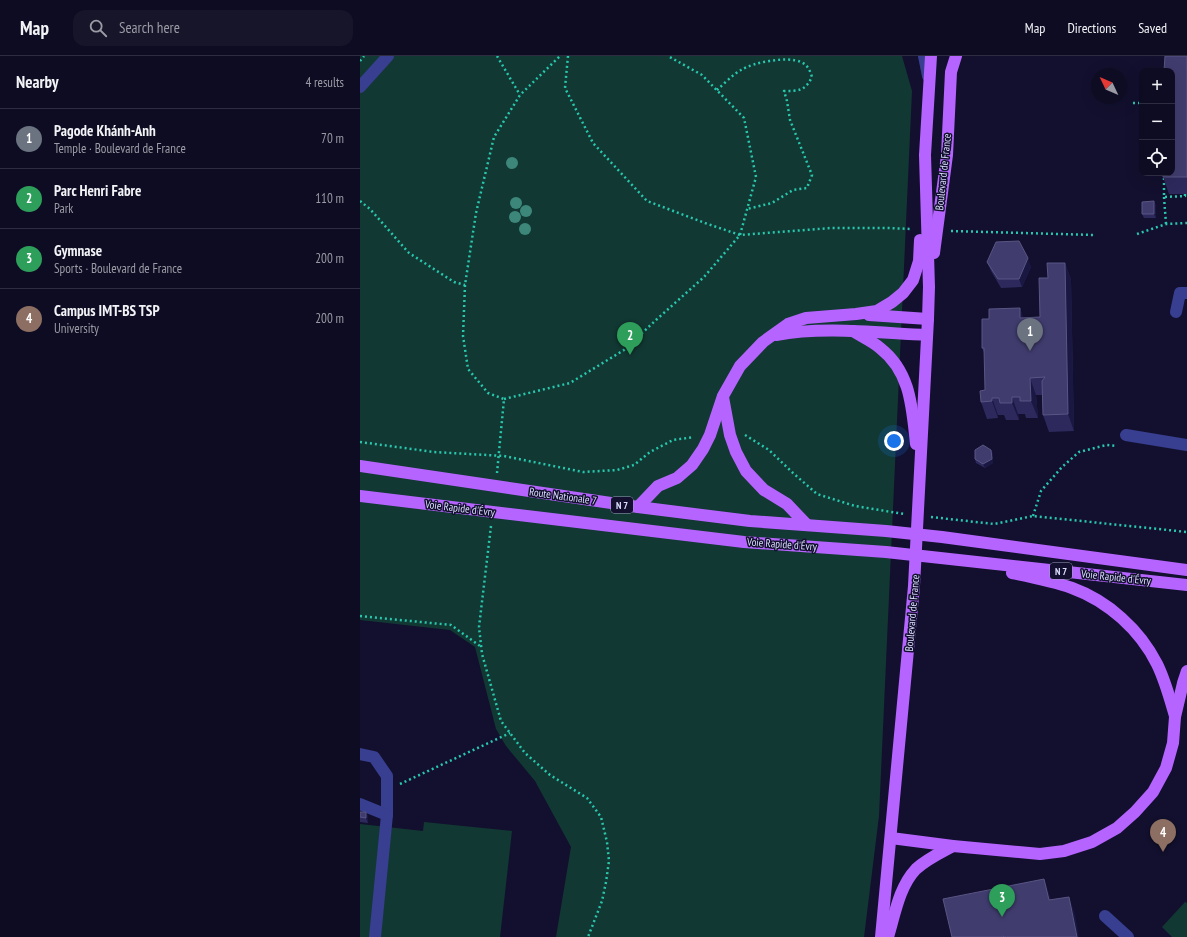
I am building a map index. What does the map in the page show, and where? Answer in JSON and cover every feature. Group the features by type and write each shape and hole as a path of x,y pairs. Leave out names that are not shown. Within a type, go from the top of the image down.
{"main road":[{"name":"Boulevard de France","path":"881,937 914,586 929,288 925,155 931,56"},
{"name":"Boulevard de France","path":"929,288 947,155 951,72 956,56"},
{"path":"638,507 658,486 677,478 692,465 703,449 710,434 723,396 740,366 763,342 788,324 806,318 877,311 903,293 913,280 919,261 925,155"},
{"path":"856,314 928,319"},
{"path":"773,336 798,332 854,332 927,335"},
{"path":"854,332 880,347 892,359 904,380 910,398 920,476"},
{"path":"723,396 730,435 736,452 746,471 764,490 787,504 807,525"},
{"name":"Route Nationale 7","path":"360,466 638,507 750,521 886,531"},
{"name":"Voie Rapide d'Évry","path":"360,496 737,541 886,552 1187,585"},
{"name":"Voie Rapide d'Évry","path":"886,531 942,537 1187,570"},
{"path":"958,560 1046,580 1073,588 1095,598 1113,611 1140,637 1157,664 1175,717"},
{"path":"891,838 953,846 1040,854 1064,851 1092,842 1117,828 1154,792 1166,768 1173,743 1175,717 1187,671"},
{"path":"888,937 903,888 916,870 932,857 953,846"}],"street":[{"path":"360,87 388,56"},
{"path":"924,56 930,85"},
{"path":"1176,312 1180,292 1187,293"},
{"path":"1126,435 1187,445"},
{"path":"360,754 374,757 387,776 387,815 375,937"},
{"path":"360,804 387,815"},
{"path":"1105,916 1115,933 1128,937"}],"path":[{"path":"360,61 364,56"},
{"path":"497,56 520,95"},
{"path":"560,56 520,95 494,137 476,213 465,285 462,336 468,369 488,393 504,399 570,383 624,350 704,278 740,235 756,177 744,118 702,75 668,56"},
{"path":"568,56 565,88 593,143 648,200 705,223 740,235 830,228 888,228"},
{"path":"717,90 740,70 756,63 782,60 802,62 810,69 812,77 808,84 800,91 784,90 790,120 812,175 807,188 793,190 772,203 747,209"},
{"path":"1133,103 1139,103"},
{"path":"1164,176 1166,224"},
{"path":"1164,197 1185,196 1185,194"},
{"path":"360,201 370,209 409,253 454,282 465,285"},
{"path":"1137,234 1166,224 1186,223"},
{"path":"975,232 1095,235"},
{"path":"502,429 504,399"},
{"path":"360,442 434,452 504,456 583,472 617,470 634,465 650,452 673,440 710,434"},
{"path":"730,435 745,435 769,450 817,494 856,506 903,514"},
{"path":"1033,516 1041,491 1062,467 1080,452 1106,445 1124,448 1126,435"},
{"path":"943,518 994,524 1033,516 1187,532"},
{"path":"482,611 479,627 482,654 501,720 525,753 550,775 587,798 601,817 607,842 609,861 602,901 588,937"},
{"path":"360,616 451,625 481,646"},
{"path":"387,790 510,733"}],"green space":[{"path":"360,56 902,56 912,91 879,816 864,937 556,937 571,847 535,781 506,746 496,729 475,647 450,630 360,620"},
{"path":"424,822 512,831 500,937 360,937 360,824 423,831"},
{"path":"1185,902 1187,903 1187,937 1172,937 1162,927"}],"building":[{"path":"1165,56 1187,56 1187,177 1163,177 1175,176 1175,68 1164,68"},
{"path":"1154,201 1154,214 1142,214 1142,202"},
{"path":"1019,241 1028,258 1019,279 998,279 987,262 996,242"},
{"path":"1047,263 1065,263 1068,414 1043,415 1042,381 1045,377 1030,378 1031,401 1020,401 1020,397 1012,397 1012,403 1000,403 999,398 992,398 992,401 981,402 980,391 985,390 984,348 982,348 982,319 989,319 989,309 1020,308 1020,318 1040,317 1039,278 1048,278"},
{"path":"983,445 991,450 992,459 983,464 975,459 975,450"},
{"path":"360,812 366,812 366,818 360,817"},
{"path":"1044,879 1049,900 1069,897 1077,937 952,937 943,899"}],"place":[{"name":"Pagode Khánh-Anh","path":"1030,351"},
{"name":"Parc Henri Fabre","path":"630,355"},
{"name":"Campus IMT-BS TSP","path":"1163,852"},
{"name":"Gymnase","path":"1002,917"}]}
